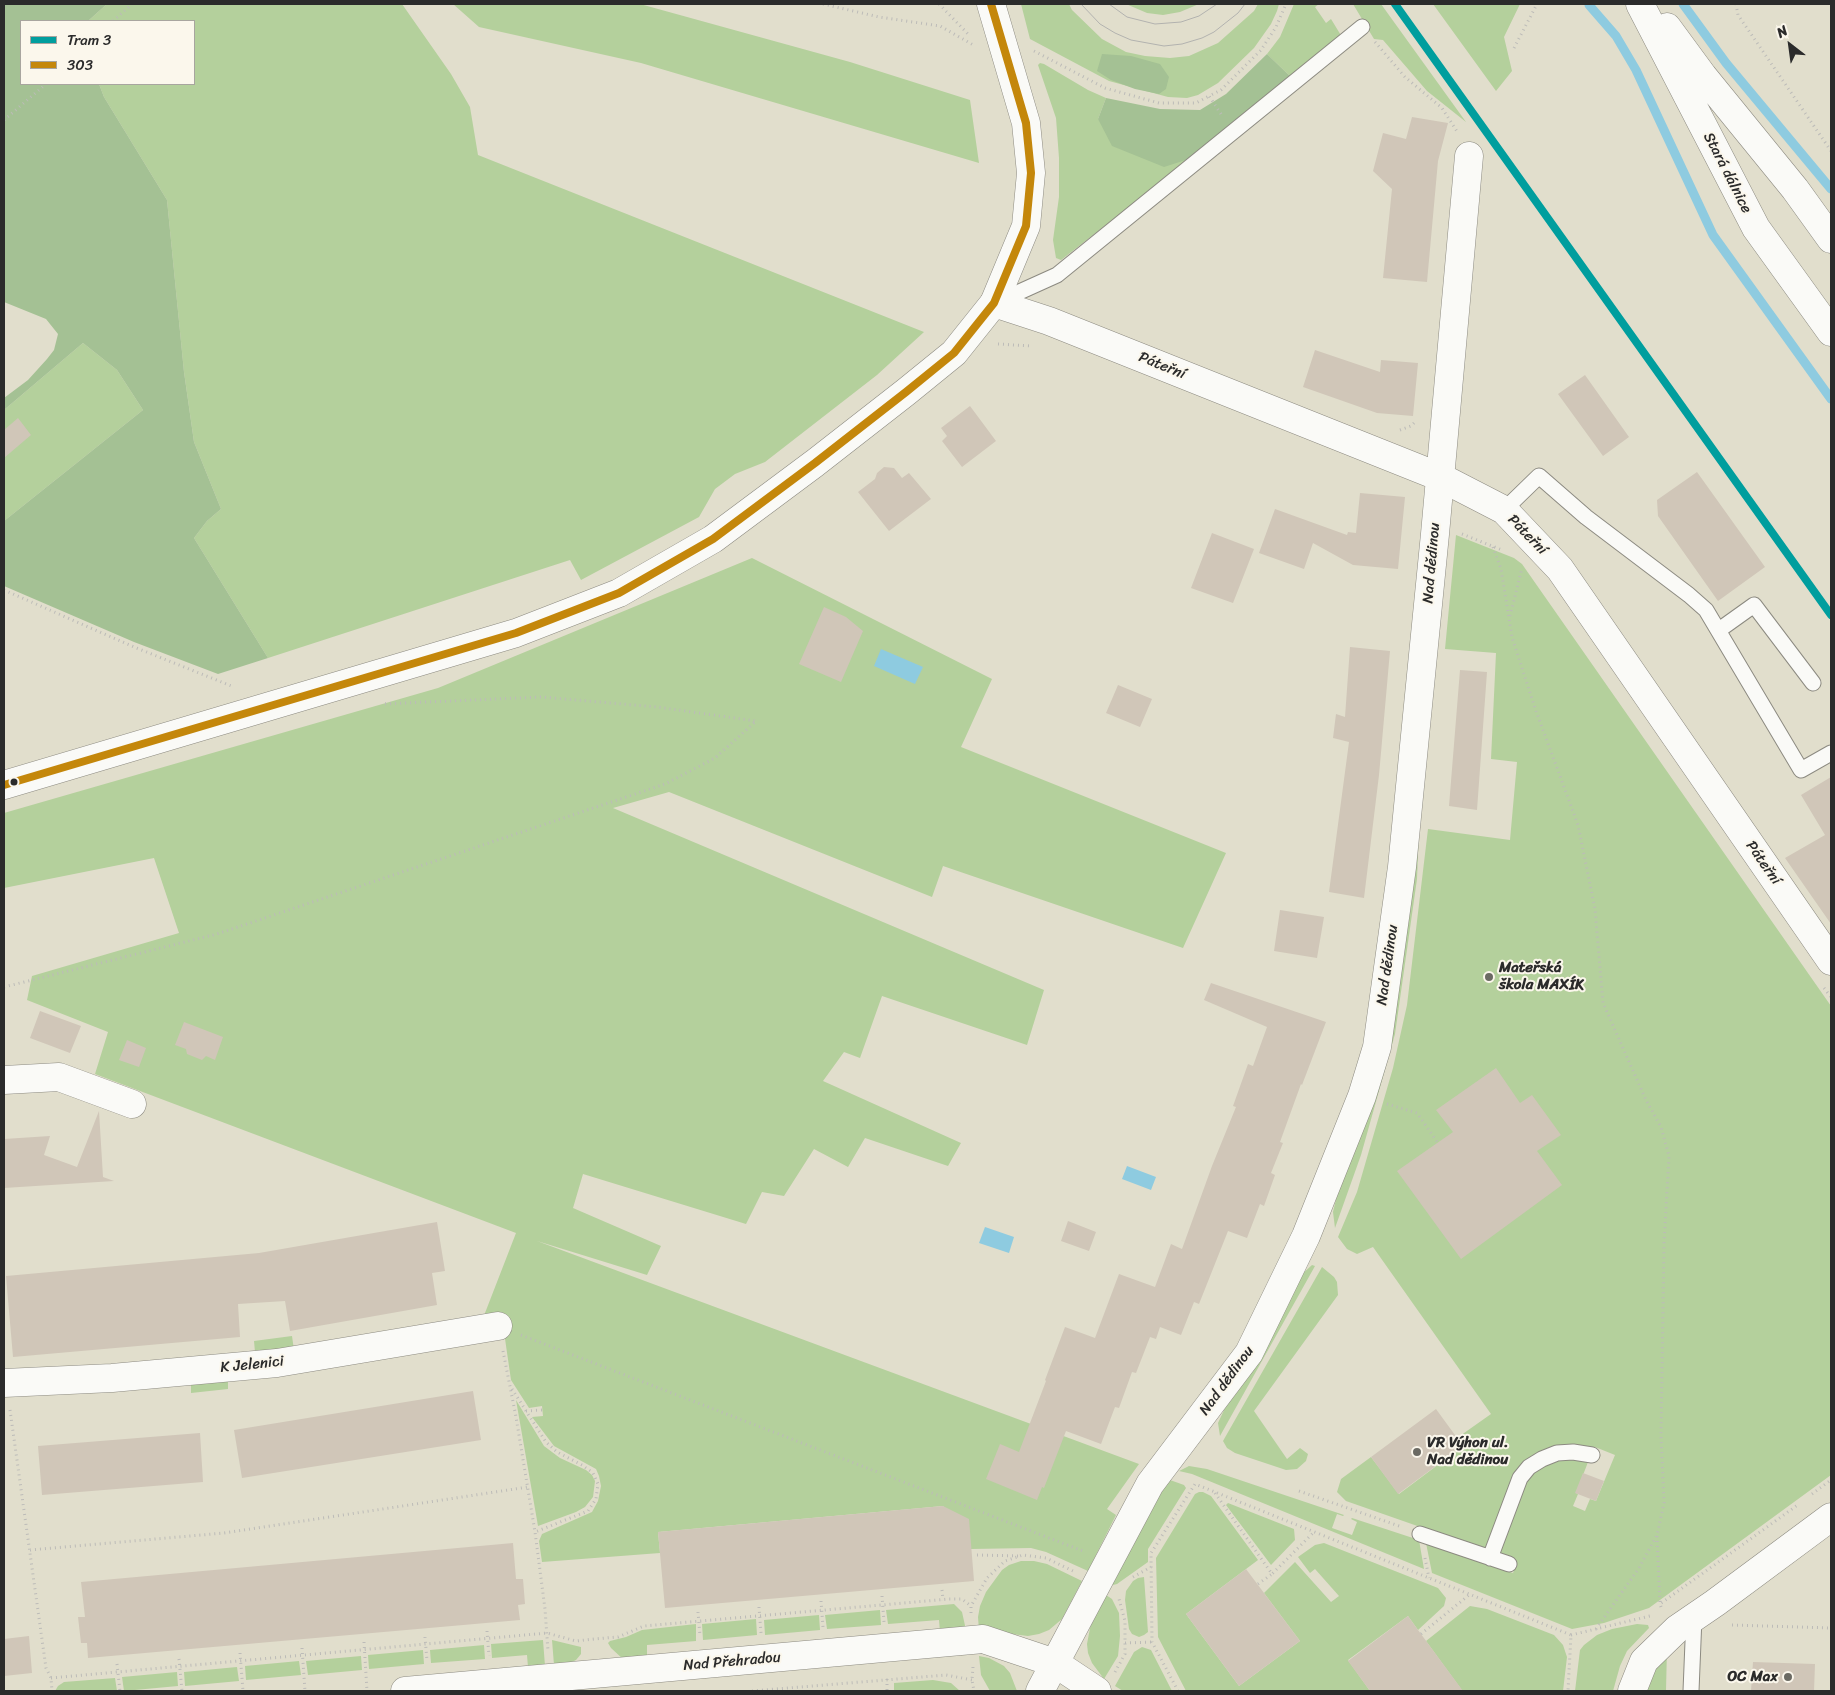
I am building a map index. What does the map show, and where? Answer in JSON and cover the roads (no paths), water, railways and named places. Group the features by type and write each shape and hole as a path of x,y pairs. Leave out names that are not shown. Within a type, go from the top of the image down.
{"street":[{"path":"4,786 516,633 619,593 712,539 823,457 906,392 954,352 994,303 1026,226 1031,172 1026,123 991,4"},
{"name":"Stará dálnice","path":"1640,4 1756,228 1831,332"},
{"path":"1650,4 1703,76 1795,189 1831,239"},
{"name":"Nad dědinou","path":"1040,1691 1150,1484 1249,1353 1306,1236 1362,1096 1377,1047 1402,867 1469,156"},
{"name":"Páteřní","path":"994,303 1049,321 1440,477 1504,510 1560,569 1831,961"},
{"path":"4,1080 59,1077 132,1104"},
{"name":"K Jelenici","path":"5,1383 112,1378 277,1363 498,1326"},
{"path":"1632,1691 1644,1661 1678,1620 1831,1517"},
{"name":"Nad Přehradou","path":"404,1691 984,1639 1055,1663 1105,1684"}],"lane":[{"path":"994,303 1057,275 1362,27"},
{"path":"1504,510 1539,476 1586,517 1689,594 1706,610 1801,770 1831,753"},
{"path":"1719,630 1754,605 1813,683"},
{"path":"1490,1558 1520,1478 1529,1467 1557,1453 1573,1452 1592,1455"},
{"path":"1420,1534 1509,1564"},
{"path":"1678,1620 1691,1691"}],"water":[{"path":"881,649 923,667 915,684 874,666"},
{"path":"1127,1166 1156,1177 1151,1190 1122,1179"},
{"path":"985,1227 1014,1237 1009,1253 979,1243"}],"waterway":[{"path":"1683,4 1726,63 1831,189"},
{"path":"1589,5 1616,36 1636,70 1713,235 1831,399"}],"tram line":[{"path":"1081,4 1100,24 1115,33 1131,40 1164,46 1182,44 1214,32 1238,13 1245,4"},
{"path":"1109,4 1127,17 1155,24 1181,22 1199,16 1217,4"},
{"name":"3","path":"1395,4 1831,615"}],"place":[{"name":"Mateřská škola MAXÍK","path":"1489,977"},
{"name":"VR Výhon ul. Nad dědinou","path":"1417,1452"},
{"name":"OC Max","path":"1788,1677"}]}
